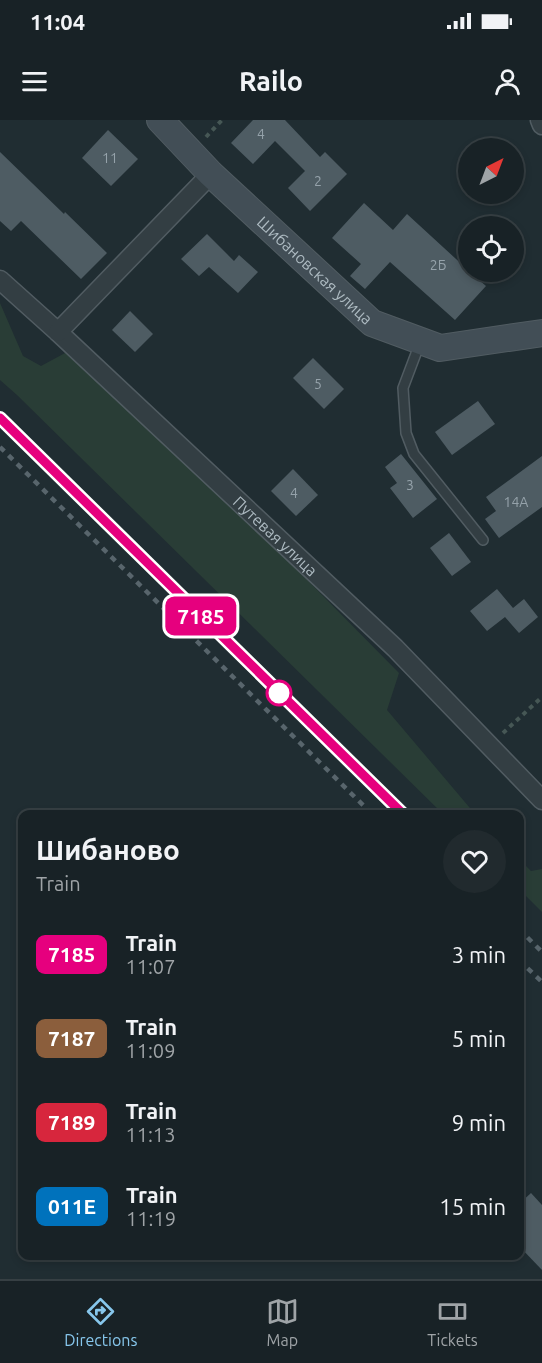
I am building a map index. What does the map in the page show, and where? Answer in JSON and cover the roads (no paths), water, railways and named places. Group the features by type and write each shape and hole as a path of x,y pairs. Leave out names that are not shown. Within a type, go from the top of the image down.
{"street":[{"name":"Шибановская улица","path":"160,120 211,174 372,323 440,348 542,333"},
{"path":"540,120 542,125"},
{"path":"58,332 211,174"},
{"name":"Путевая улица","path":"0,280 395,648 542,800"}],"lane":[{"path":"420,341 403,388 406,433 414,454 483,540"}],"railway":[{"path":"0,418 399,810"},
{"path":"0,447 368,810"},
{"path":"524,934 542,952"},
{"path":"524,965 542,982"}],"train":[{"name":"7185","path":"0,418 399,810"}]}
